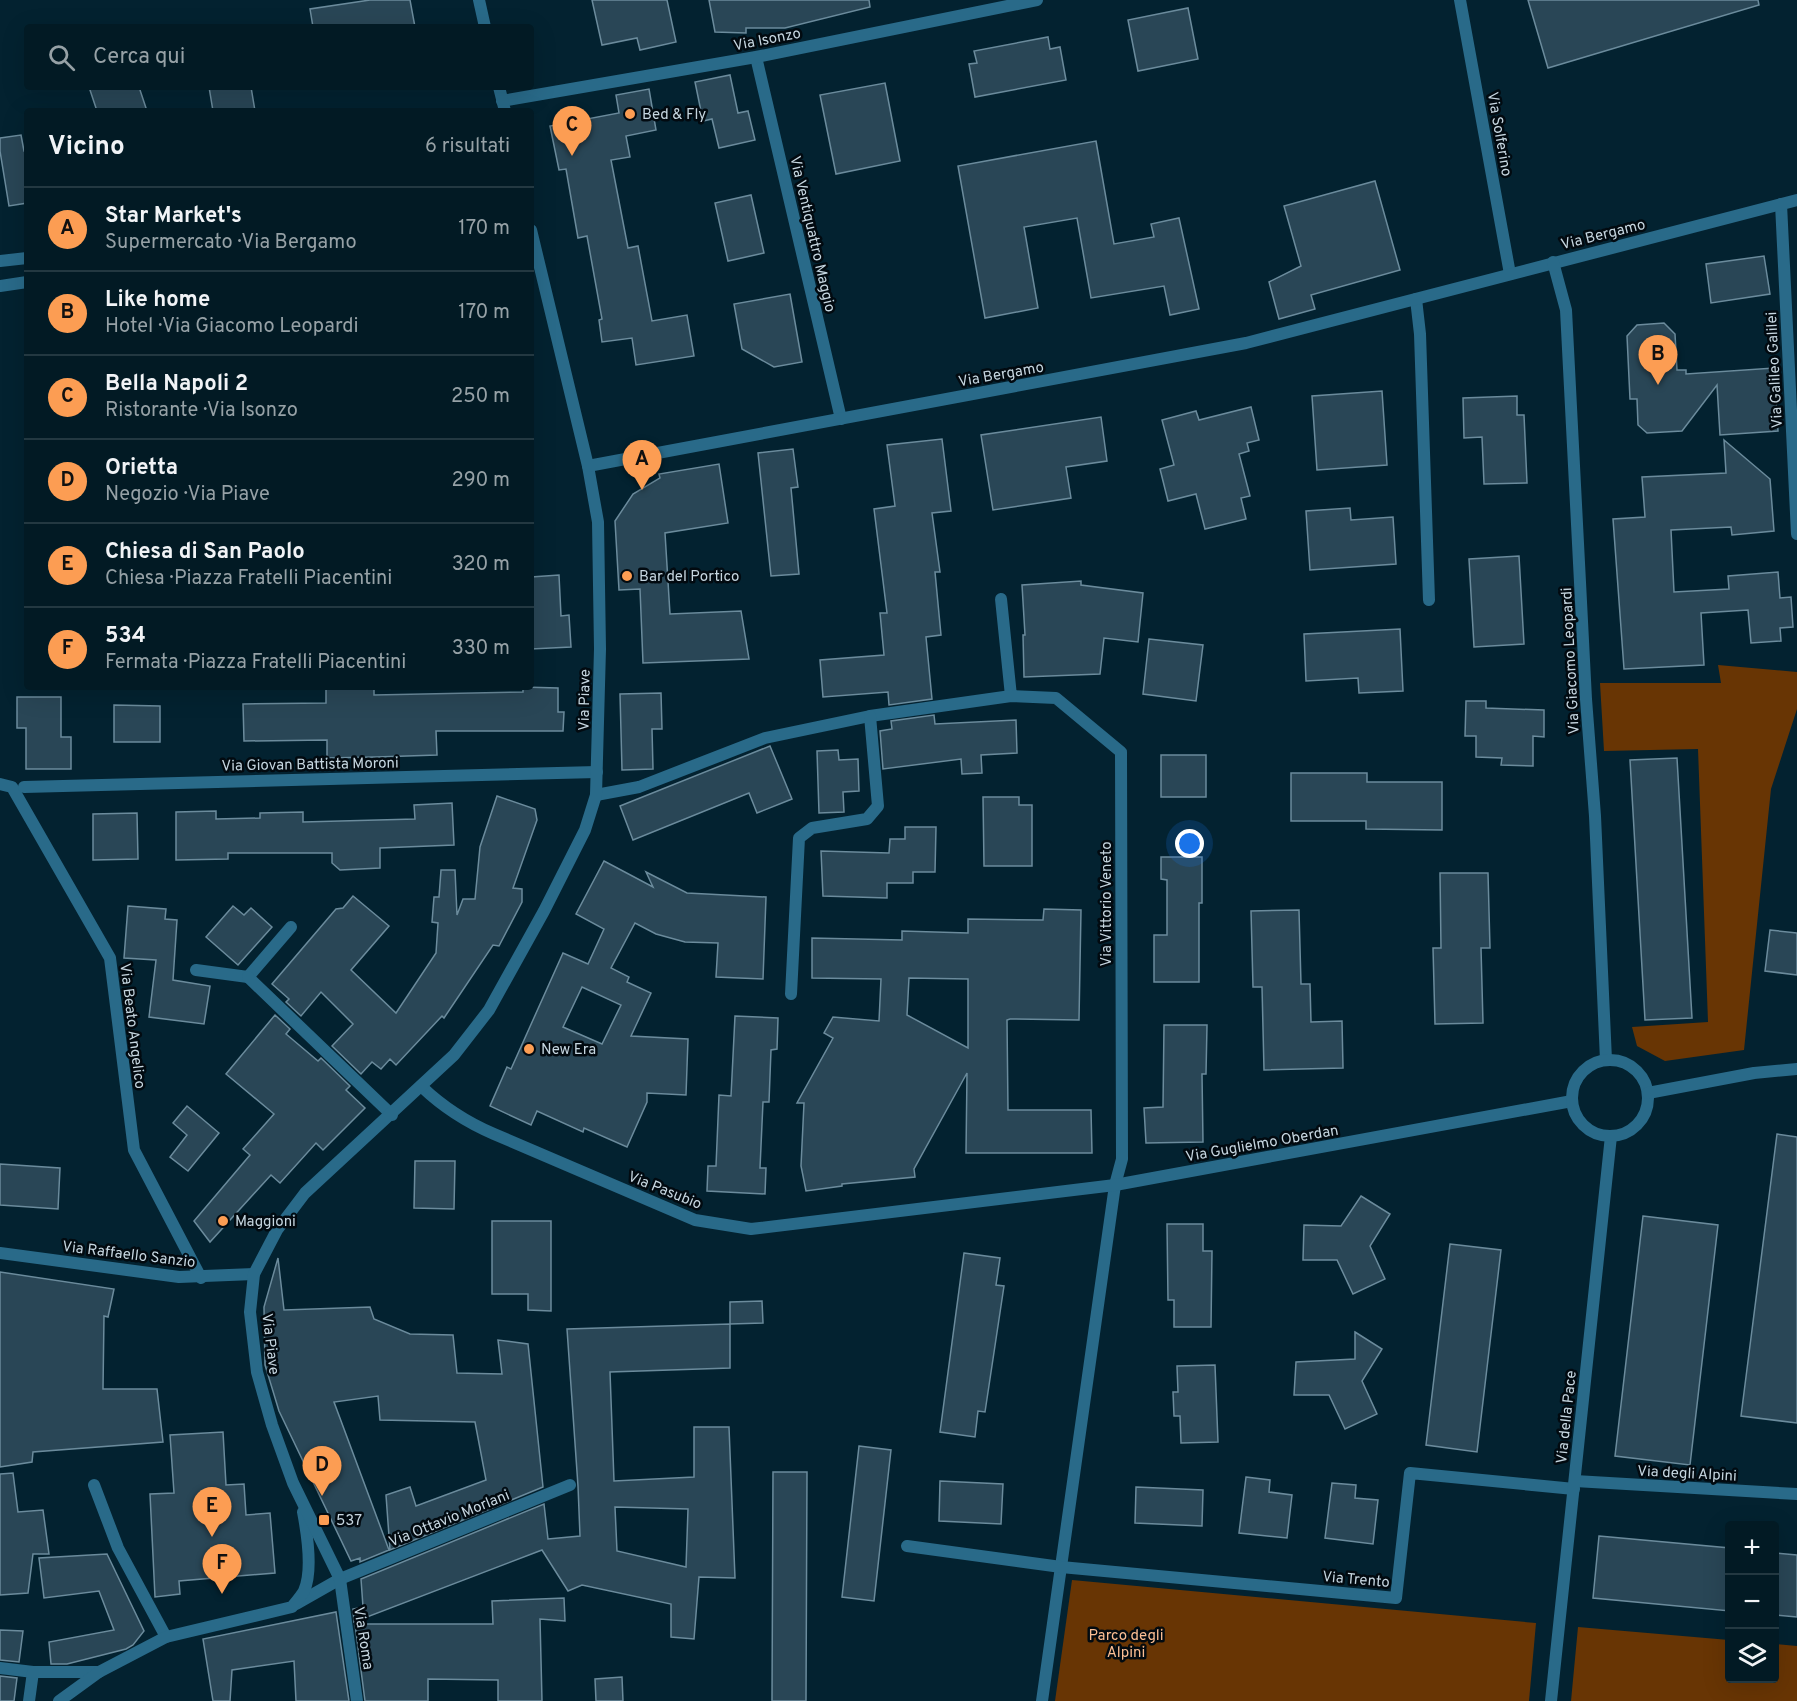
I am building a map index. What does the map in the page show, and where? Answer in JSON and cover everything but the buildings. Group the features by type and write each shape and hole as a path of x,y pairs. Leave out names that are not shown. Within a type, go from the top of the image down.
{"street":[{"path":"479,0 484,24"},
{"name":"Via Isonzo","path":"503,106 1036,0"},
{"name":"Via Solferino","path":"1460,0 1510,274"},
{"name":"Via Ventiquattro Maggio","path":"756,57 841,418"},
{"path":"500,90 503,106"},
{"name":"Via Bergamo","path":"588,466 1225,347 1797,200"},
{"name":"Via Galileo Galilei","path":"1781,204 1797,534"},
{"name":"Via Piave","path":"340,1579 293,1483 272,1425 257,1372 250,1312 254,1274 277,1230 305,1193 422,1087 454,1055 489,1010 585,830 596,795 600,649 598,522 588,466 534,242"},
{"path":"0,261 24,258"},
{"name":"Via Giacomo Leopardi","path":"1553,262 1566,310 1586,699 1595,816 1606,1060"},
{"path":"0,286 24,282"},
{"path":"1416,299 1420,333 1429,600"},
{"path":"1001,599 1011,696"},
{"name":"Via Vittorio Veneto","path":"596,795 639,787 765,738 870,716 1011,696 1056,698 1121,752 1122,1159 1115,1185"},
{"path":"791,994 799,838 812,828 867,819 878,806 870,716"},
{"name":"Via Giovan Battista Moroni","path":"12,786 597,772"},
{"name":"Via Beato Angelico","path":"12,786 110,958 134,1150 201,1278"},
{"path":"248,977 291,927"},
{"path":"196,970 248,977 392,1114"},
{"path":"1606,1060 1624,1062 1634,1068 1642,1076 1648,1093 1646,1112 1639,1122 1630,1131 1611,1136 1599,1134 1587,1128 1575,1113 1572,1101 1573,1088 1582,1071 1593,1063 1606,1060"},
{"path":"1648,1093 1754,1073 1797,1070"},
{"name":"Via Pasubio","path":"422,1087 443,1107 466,1122 695,1220 751,1229 956,1204"},
{"name":"Via Guglielmo Oberdan","path":"956,1204 1115,1185 1572,1101"},
{"name":"Via della Pace","path":"1551,1701 1611,1136"},
{"path":"1042,1701 1115,1185"},
{"name":"Via Raffaello Sanzio","path":"0,1253 179,1277 201,1278 254,1274"},
{"name":"Via Trento","path":"907,1546 1061,1568 1396,1598 1410,1473 1574,1485"},
{"path":"94,1485 118,1548 166,1637"},
{"name":"Via Ottavio Morlani","path":"59,1701 99,1672 166,1637 292,1606 340,1579 570,1485"},
{"name":"Via degli Alpini","path":"1574,1485 1797,1494"},
{"path":"292,1606 304,1590 308,1575 307,1532 300,1496"},
{"name":"Via Roma","path":"340,1579 357,1701"},
{"path":"0,1668 33,1672 99,1672"},
{"path":"29,1701 33,1672"}],"green space":[{"path":"1718,665 1797,672 1797,709 1771,789 1744,1050 1665,1061 1637,1046 1632,1027 1708,1022 1698,749 1604,751 1600,683 1721,683"},
{"name":"Parco degli Alpini","path":"1072,1580 1536,1623 1529,1701 1055,1701"},
{"path":"1578,1627 1725,1640 1725,1683 1779,1683 1779,1644 1797,1646 1797,1701 1571,1701"}],"place":[{"name":"Bed & Fly","path":"630,114"},
{"name":"Bella Napoli 2","path":"572,156"},
{"name":"Like home","path":"1658,385"},
{"name":"Star Market's","path":"642,490"},
{"name":"Bar del Portico","path":"627,576"},
{"name":"New Era","path":"529,1049"},
{"name":"Maggioni","path":"223,1221"},
{"name":"Orietta","path":"322,1496"},
{"name":"537","path":"324,1520"},
{"name":"Chiesa di San Paolo","path":"212,1537"},
{"name":"534","path":"222,1594"}]}
